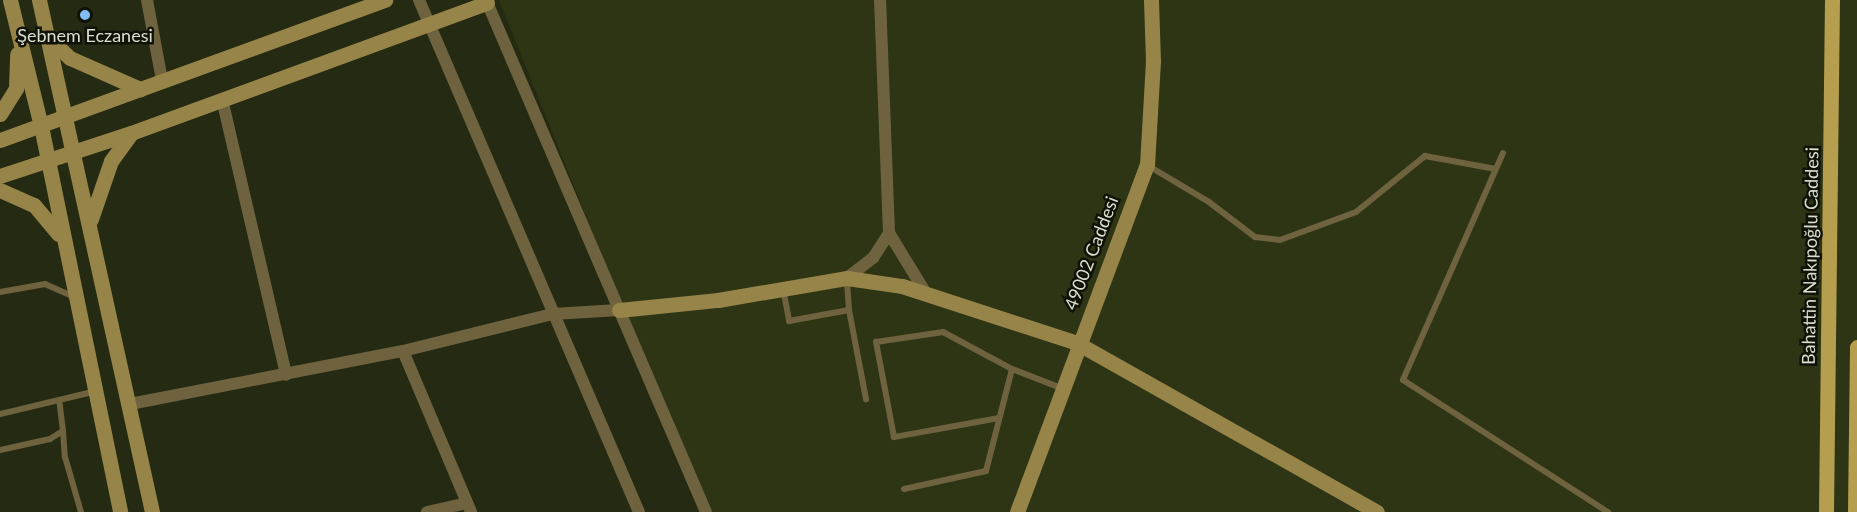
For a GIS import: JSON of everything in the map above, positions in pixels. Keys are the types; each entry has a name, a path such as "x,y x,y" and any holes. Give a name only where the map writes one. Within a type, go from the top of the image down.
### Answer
{"main road":[{"name":"Bahattin Nakıpoğlu Caddesi","path":"1826,512 1832,0"},
{"path":"1855,512 1857,347"}],"street":[{"path":"10,0 41,126 46,162 78,299 92,392 120,512"},
{"path":"39,0 64,119 74,150 90,221 152,512"},
{"path":"147,0 162,80"},
{"path":"0,140 64,119 162,80 385,0"},
{"path":"419,0 639,512"},
{"path":"880,0 889,233 927,295"},
{"name":"49002 Caddesi","path":"1017,512 1077,343 1147,165 1153,61 1151,0"},
{"path":"0,176 131,133 488,1 706,512"},
{"path":"48,37 87,68 140,89"},
{"path":"0,114 16,88 18,39"},
{"path":"222,99 286,375"},
{"path":"90,221 111,161 131,133"},
{"path":"0,190 34,205 63,241"},
{"path":"847,278 873,258 889,233"},
{"path":"130,404 403,351 553,314 619,309 847,278 902,286 1077,343 1377,512"},
{"path":"403,351 469,508 427,512"}],"lane":[{"path":"1503,153 1403,380 1608,512"},
{"path":"1147,165 1209,202 1255,237 1280,240 1356,212 1425,156 1496,169"},
{"path":"847,278 849,310 866,399"},
{"path":"0,292 45,284 78,299"},
{"path":"783,288 789,321 849,310"},
{"path":"999,418 894,437 876,342 943,332 1012,369 1061,388"},
{"path":"904,489 986,471 1012,369"},
{"path":"0,414 92,392"},
{"path":"59,400 65,457 81,512"},
{"path":"0,450 50,439 63,431"}],"shaded area":[{"path":"499,0 1857,0 1857,512 705,512"}],"place":[{"name":"Şebnem Eczanesi","path":"85,15"}]}
